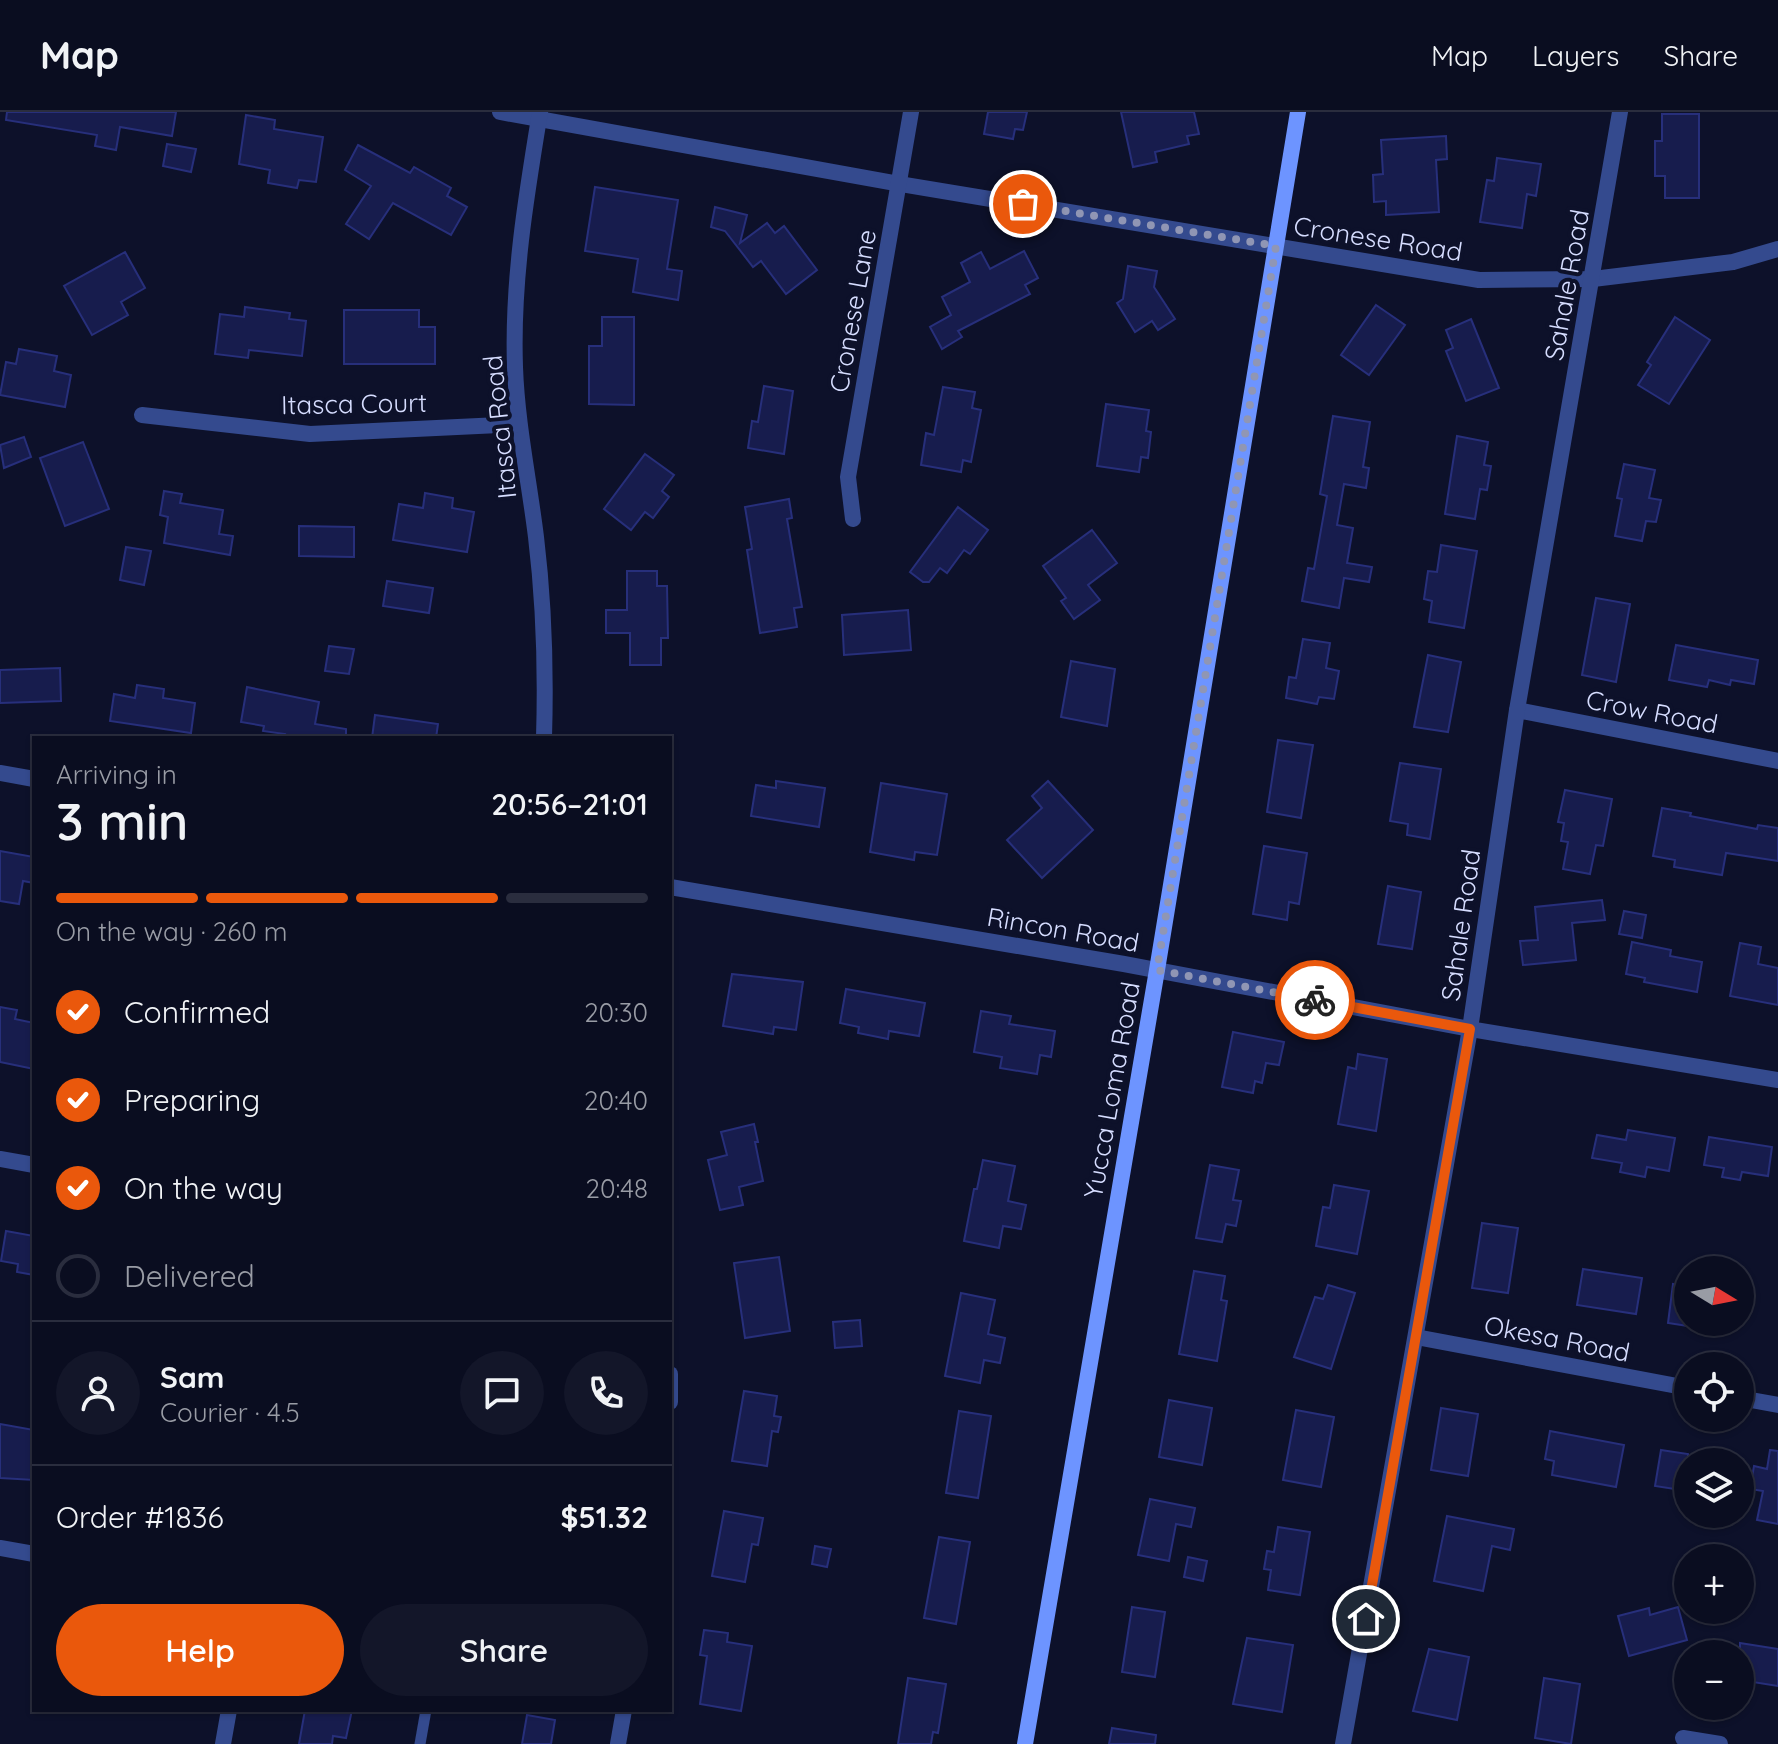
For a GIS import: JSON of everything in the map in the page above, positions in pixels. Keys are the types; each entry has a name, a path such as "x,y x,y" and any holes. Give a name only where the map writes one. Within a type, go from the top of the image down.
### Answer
{"main road":[{"name":"Yucca Loma Road","path":"1025,1744 1157,970 1298,112"}],"street":[{"name":"Cronese Road","path":"500,112 540,116 900,184 1479,280 1593,279 1733,262 1778,249"},
{"name":"Cronese Lane","path":"853,519 848,477 911,112"},
{"name":"Sahale Road","path":"1343,1744 1470,1029 1517,710 1620,112"},
{"name":"Itasca Road","path":"540,116 517,272 515,366 519,424 536,538 546,673 544,736"},
{"name":"Itasca Court","path":"142,415 310,434 519,424"},
{"name":"Crow Road","path":"1517,710 1778,761"},
{"path":"0,773 32,779"},
{"name":"Rincon Road","path":"672,887 1157,970 1470,1029 1778,1080"},
{"path":"0,1159 32,1165"},
{"name":"Okesa Road","path":"1416,1337 1674,1385"},
{"path":"1754,1401 1778,1405"},
{"path":"0,1548 32,1554"},
{"path":"223,1744 229,1712"},
{"path":"618,1744 624,1712"},
{"path":"1683,1738 1720,1744"}],"lane":[{"path":"420,1744 426,1712"}],"building":[{"path":"7,112 176,112 172,136 120,127 116,150 95,146 97,135 6,120"},
{"path":"988,112 1027,112 1023,130 1015,129 1013,139 984,134"},
{"path":"1121,112 1194,112 1199,134 1187,136 1189,144 1155,152 1157,162 1133,167"},
{"path":"1662,114 1699,114 1699,198 1665,198 1665,176 1655,176 1655,141 1662,141"},
{"path":"246,115 275,120 274,129 323,137 316,182 299,180 297,188 268,183 270,170 239,164"},
{"path":"1446,136 1447,159 1436,160 1439,212 1386,215 1386,201 1374,202 1373,175 1383,174 1381,140"},
{"path":"167,144 196,149 191,172 163,166"},
{"path":"358,145 410,173 414,167 451,188 447,196 467,207 451,235 393,203 369,239 346,224 371,186 345,170"},
{"path":"1497,158 1541,164 1536,196 1527,194 1522,228 1480,222 1487,180 1494,181"},
{"path":"595,187 678,200 667,269 682,271 678,300 633,292 638,259 585,251"},
{"path":"715,207 747,215 740,243 767,223 775,233 784,226 817,270 786,294 761,261 753,267 725,231 711,227"},
{"path":"1024,251 1038,278 1025,285 1030,294 958,331 962,337 942,349 930,327 951,315 942,297 970,282 961,263 981,252 990,269"},
{"path":"125,252 145,288 121,302 128,315 92,335 64,286"},
{"path":"1128,266 1157,271 1154,287 1175,319 1158,330 1152,321 1135,332 1117,303 1123,299"},
{"path":"1376,305 1405,325 1369,375 1341,355"},
{"path":"245,307 290,313 289,319 306,321 302,356 249,350 248,358 215,354 220,314 244,317"},
{"path":"344,310 419,310 419,327 435,327 435,364 344,364"},
{"path":"602,317 634,317 634,405 589,404 589,346 602,346"},
{"path":"1675,317 1710,340 1669,404 1638,385 1651,365 1647,362"},
{"path":"1471,319 1499,388 1466,401 1446,351 1453,348 1446,330"},
{"path":"19,349 57,356 54,371 71,375 65,407 0,395 6,362 16,364"},
{"path":"764,386 793,391 784,454 748,448 752,421 758,422"},
{"path":"943,387 975,392 972,408 981,410 971,462 963,460 961,472 921,465 926,433 934,435"},
{"path":"1106,404 1149,410 1146,431 1151,432 1148,458 1141,457 1139,472 1097,466"},
{"path":"1333,416 1370,422 1363,467 1369,468 1366,488 1344,484 1337,525 1353,528 1347,563 1372,567 1369,582 1344,578 1339,608 1302,601 1308,568 1314,569 1327,496 1320,494"},
{"path":"1457,436 1488,442 1484,465 1491,466 1487,490 1480,489 1475,519 1445,514"},
{"path":"24,437 31,457 4,468 0,445"},
{"path":"83,442 109,509 65,526 40,458"},
{"path":"645,454 674,475 662,491 669,497 653,518 645,512 631,530 604,509"},
{"path":"1624,464 1655,470 1649,498 1661,500 1656,522 1646,521 1642,541 1615,536 1622,499 1617,498"},
{"path":"164,491 182,494 180,503 223,510 219,534 233,536 230,555 164,543 168,517 160,515"},
{"path":"425,493 453,498 452,508 474,512 467,552 393,540 399,504 423,508"},
{"path":"789,499 792,518 787,519 802,607 794,608 797,627 760,633 747,550 752,549 745,507"},
{"path":"958,507 988,530 970,554 964,550 947,573 940,568 929,582 923,582 910,572"},
{"path":"299,526 354,527 354,557 299,556"},
{"path":"1092,530 1117,563 1088,585 1100,600 1074,619 1061,601 1066,598 1043,566"},
{"path":"1441,545 1477,551 1464,628 1429,622 1432,601 1424,599 1428,571 1437,572"},
{"path":"126,547 151,551 144,585 120,580"},
{"path":"627,571 657,571 657,586 667,586 668,638 661,638 661,665 630,665 630,633 606,633 606,610 627,610"},
{"path":"387,581 433,588 429,613 383,606"},
{"path":"1596,598 1630,604 1616,682 1582,675"},
{"path":"908,610 911,650 844,655 842,615"},
{"path":"1303,639 1330,643 1326,668 1339,671 1334,699 1319,697 1317,704 1286,698 1289,677 1296,678"},
{"path":"1676,645 1758,660 1754,684 1731,680 1730,685 1709,680 1707,687 1669,680"},
{"path":"329,646 354,649 349,674 325,671"},
{"path":"1428,655 1461,662 1448,732 1414,727"},
{"path":"1071,661 1115,669 1107,726 1061,717"},
{"path":"60,668 61,701 0,703 0,670"},
{"path":"137,685 164,689 163,698 195,703 191,733 110,721 114,694 135,698"},
{"path":"247,687 319,702 315,724 346,729 346,736 284,736 263,731 264,726 241,722"},
{"path":"375,715 438,724 436,736 372,736"},
{"path":"1278,740 1313,745 1301,818 1267,812"},
{"path":"1400,763 1441,769 1430,839 1407,835 1408,824 1390,821"},
{"path":"776,781 825,788 819,827 751,816 756,785 776,788"},
{"path":"1048,781 1093,830 1042,878 1007,840 1042,808 1032,796"},
{"path":"881,783 947,794 937,855 915,852 914,860 870,852"},
{"path":"1565,790 1612,799 1603,846 1596,845 1590,874 1563,869 1568,842 1561,841 1564,823 1558,822"},
{"path":"1662,808 1757,829 1758,825 1778,828 1778,861 1726,853 1722,875 1674,867 1675,860 1653,856"},
{"path":"1264,846 1307,853 1299,904 1289,902 1287,920 1253,914"},
{"path":"0,851 32,857 32,883 23,881 19,904 0,901"},
{"path":"1388,886 1421,892 1412,949 1378,944"},
{"path":"1602,900 1605,920 1572,923 1576,960 1523,965 1520,941 1538,940 1535,907"},
{"path":"1624,911 1646,915 1642,938 1619,934"},
{"path":"1632,942 1671,950 1670,956 1702,962 1697,992 1644,982 1645,978 1626,974"},
{"path":"1740,943 1761,947 1758,964 1778,968 1778,1005 1730,996"},
{"path":"732,974 803,982 796,1030 774,1027 773,1034 723,1026"},
{"path":"846,989 925,1003 919,1036 889,1031 888,1039 858,1033 859,1027 840,1023"},
{"path":"0,1007 17,1010 15,1019 32,1023 32,1069 0,1062"},
{"path":"981,1011 1011,1016 1009,1024 1055,1031 1051,1057 1040,1055 1037,1074 1000,1068 1002,1057 974,1052"},
{"path":"1233,1032 1284,1042 1279,1065 1266,1063 1262,1083 1255,1081 1253,1093 1222,1087"},
{"path":"1358,1054 1387,1059 1376,1131 1338,1124 1348,1067 1356,1069"},
{"path":"754,1124 763,1181 739,1187 743,1205 720,1210 708,1160 727,1155 721,1132"},
{"path":"1628,1130 1675,1138 1669,1171 1647,1167 1645,1177 1620,1172 1622,1163 1592,1158 1597,1135 1626,1140"},
{"path":"1709,1137 1772,1147 1768,1176 1742,1172 1740,1180 1722,1177 1724,1168 1704,1165"},
{"path":"983,1160 1015,1166 1008,1201 1026,1205 1021,1229 1003,1226 999,1248 964,1241"},
{"path":"1210,1165 1239,1170 1233,1200 1241,1201 1236,1226 1226,1224 1222,1242 1196,1238"},
{"path":"1334,1185 1369,1191 1357,1254 1316,1246 1323,1207 1330,1208"},
{"path":"1482,1223 1518,1228 1508,1293 1472,1288"},
{"path":"6,1231 32,1236 32,1275 17,1272 18,1264 1,1261"},
{"path":"779,1257 790,1331 745,1338 734,1263"},
{"path":"1583,1269 1642,1278 1636,1314 1577,1305"},
{"path":"1194,1271 1225,1276 1221,1300 1227,1301 1217,1361 1179,1354"},
{"path":"1673,1284 1674,1324 1668,1323"},
{"path":"1328,1285 1355,1293 1331,1369 1294,1357 1315,1297 1323,1299"},
{"path":"961,1293 995,1300 988,1334 1005,1338 1000,1363 984,1360 980,1383 945,1376"},
{"path":"860,1320 862,1346 835,1348 833,1322"},
{"path":"744,1391 777,1396 774,1416 781,1417 778,1432 772,1431 767,1466 732,1461"},
{"path":"1169,1400 1212,1408 1202,1465 1159,1457"},
{"path":"1441,1408 1478,1414 1468,1476 1431,1470"},
{"path":"1296,1410 1334,1417 1321,1487 1283,1480"},
{"path":"959,1411 991,1416 978,1498 946,1493"},
{"path":"0,1424 32,1430 32,1480 0,1478"},
{"path":"1550,1431 1624,1445 1616,1487 1552,1475 1554,1461 1545,1459"},
{"path":"1661,1450 1674,1452 1674,1489 1655,1486"},
{"path":"1770,1450 1778,1451 1778,1524 1757,1520 1763,1491 1754,1490 1754,1466 1767,1469"},
{"path":"1150,1499 1195,1508 1191,1527 1176,1524 1169,1561 1138,1555"},
{"path":"724,1511 763,1518 758,1545 752,1544 745,1582 712,1576"},
{"path":"1447,1516 1514,1529 1510,1550 1492,1546 1483,1591 1434,1581"},
{"path":"1278,1527 1310,1532 1300,1595 1268,1590 1271,1570 1264,1569 1267,1551 1274,1552"},
{"path":"939,1537 970,1542 956,1624 924,1618"},
{"path":"815,1546 831,1549 827,1567 812,1564"},
{"path":"1188,1557 1207,1561 1203,1581 1184,1577"},
{"path":"1132,1607 1165,1612 1155,1677 1122,1672"},
{"path":"1649,1608 1650,1615 1674,1608 1674,1624 1683,1624 1687,1640 1674,1640 1674,1644 1629,1656 1618,1616"},
{"path":"704,1630 728,1633 727,1642 752,1646 741,1711 700,1704 707,1656 700,1655"},
{"path":"1247,1638 1293,1645 1282,1712 1233,1704"},
{"path":"1754,1645 1778,1649 1778,1686 1754,1682"},
{"path":"1429,1649 1469,1657 1457,1720 1413,1711"},
{"path":"908,1678 946,1684 938,1733 933,1732 931,1744 898,1744"},
{"path":"1544,1678 1580,1684 1571,1744 1535,1738"},
{"path":"305,1712 352,1712 346,1738 333,1736 332,1744 299,1744"},
{"path":"527,1715 555,1720 551,1744 522,1744"},
{"path":"1112,1728 1156,1735 1155,1744 1109,1744"}],"way so far":[{"path":"1023,204 1276,246 1157,970 1315,1000"}],"route":[{"path":"1315,1000 1470,1029 1366,1619"}]}
